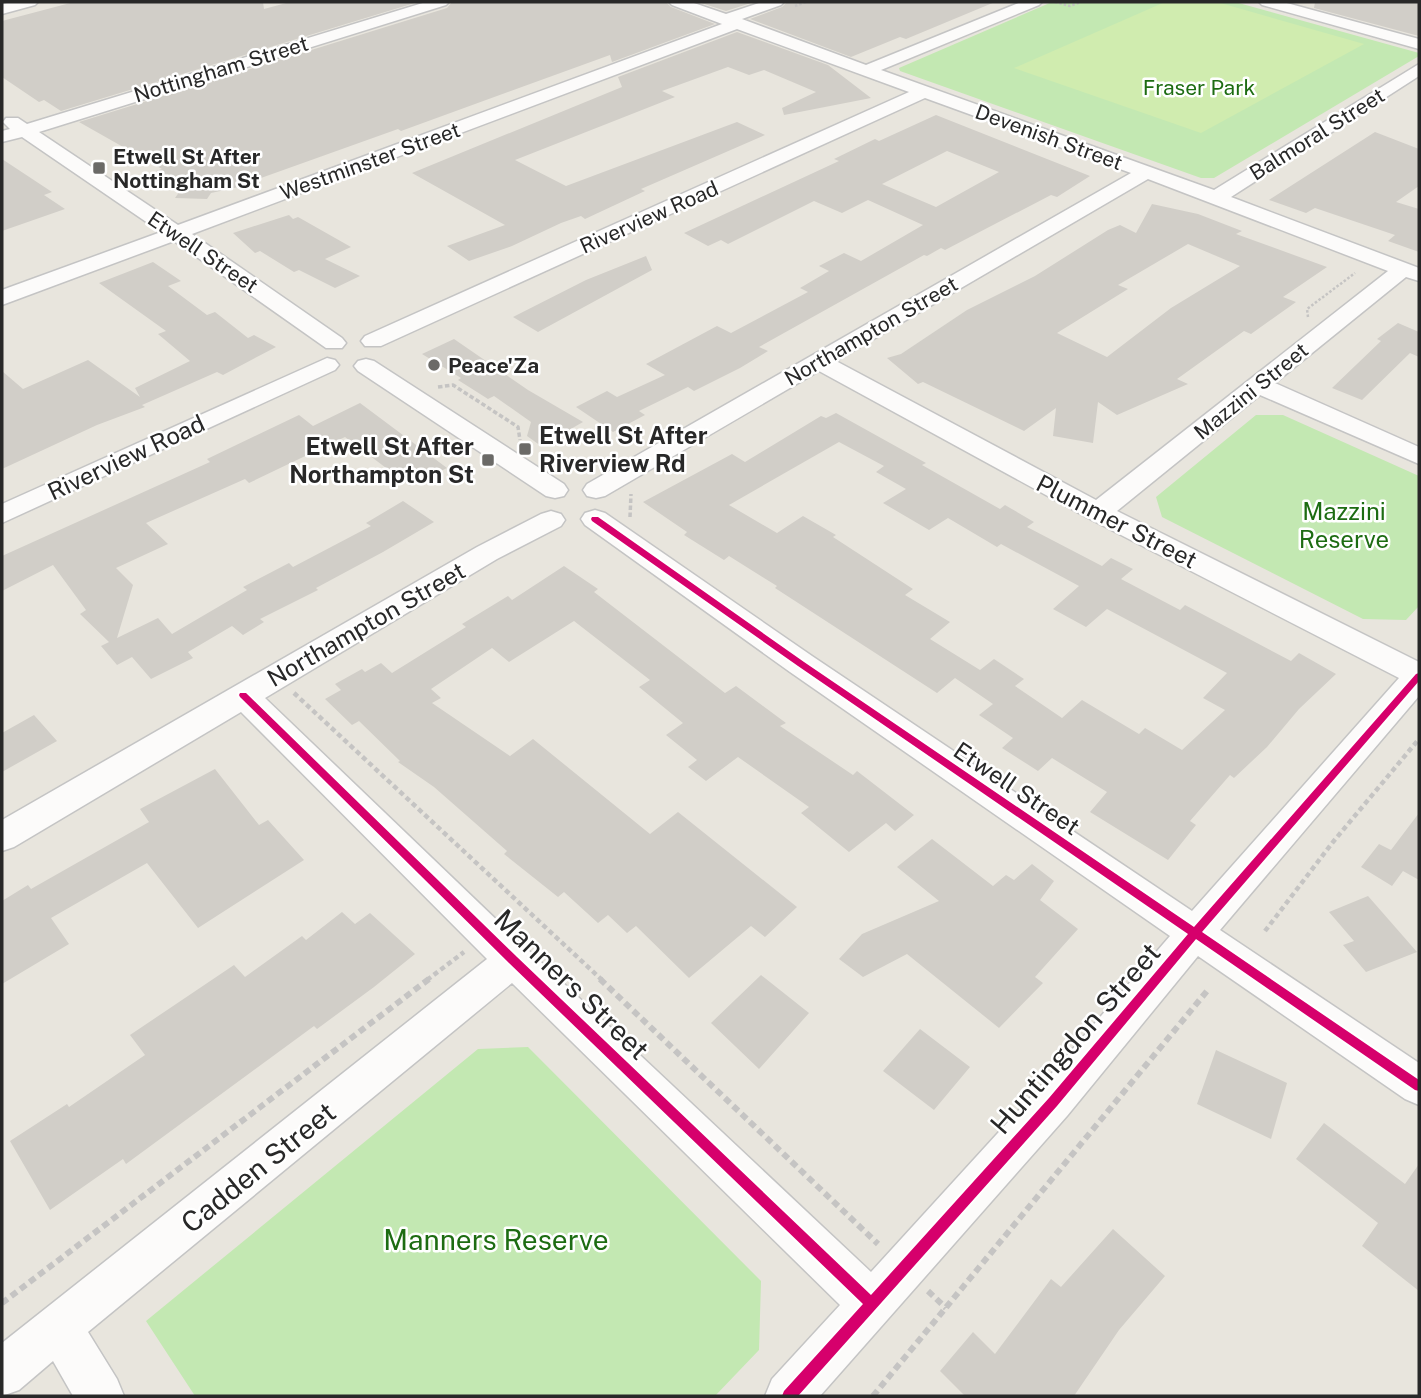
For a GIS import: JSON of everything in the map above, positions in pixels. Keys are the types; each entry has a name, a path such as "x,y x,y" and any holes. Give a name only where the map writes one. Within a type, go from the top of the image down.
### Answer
{"street":[{"path":"2,9 30,2"},
{"name":"Nottingham Street","path":"2,137 441,2"},
{"name":"Devenish Street","path":"677,2 1146,172 1411,272"},
{"name":"Westminster Street","path":"2,298 776,2"},
{"path":"1272,2 1419,44"},
{"path":"867,70 1042,3"},
{"name":"Balmoral Street","path":"1215,198 1419,69"},
{"name":"Riverview Road","path":"373,341 924,92"},
{"name":"Etwell Street","path":"2,115 233,271 330,354"},
{"name":"Northampton Street","path":"596,505 818,361 1146,172"},
{"name":"Mazzini Street","path":"1098,512 1258,385 1411,272"},
{"path":"350,338 373,341 378,345 380,353 366,366 341,369 330,354 350,338"},
{"name":"Riverview Road","path":"2,514 330,354"},
{"name":"Plummer Street","path":"818,361 1098,512 1419,675"},
{"path":"366,366 577,525 596,505 581,486 553,505"},
{"path":"1258,385 1419,456"},
{"name":"Northampton Street","path":"2,837 487,553 553,505"},
{"name":"Etwell Street","path":"596,505 812,672 1419,1086"},
{"name":"Huntingdon Street","path":"789,1396 1053,1102 1195,933 1419,675"},
{"name":"Manners Street","path":"259,686 500,947 872,1304"},
{"name":"Cadden Street","path":"2,1373 59,1328 500,947"},
{"path":"59,1328 100,1396"}],"path":[{"path":"1042,3 1056,2 1070,6 1081,2"},
{"path":"1068,2 1073,4"},
{"path":"433,388 453,385 518,427 522,445"},
{"path":"630,517 631,494"},
{"path":"259,686 524,906 946,1308"},
{"path":"1265,931 1333,842 1419,739"},
{"path":"2,1303 500,947"},
{"path":"873,1396 1207,991"}],"green space":[{"name":"Fraser Park","path":"1052,2 1235,2 1419,53 1419,56 1214,178 1201,178 900,71 899,68"},
{"path":"1165,2 1217,2 1364,44 1201,133 1014,68"},
{"name":"Mazzini Reserve","path":"1256,415 1283,415 1419,476 1419,606 1406,620 1363,619 1162,517 1156,497"},
{"name":"Manners Reserve","path":"528,1047 761,1281 759,1350 715,1396 195,1396 146,1321 478,1049"}],"building":[{"path":"74,2 263,2 264,9 290,2 418,2 61,111 44,100 39,102 2,77 2,21"},
{"path":"452,2 666,2 671,7 715,24 612,62 610,55 401,131 398,129 247,183 248,185 211,193 207,199 175,198 182,188 156,171 162,169 79,122 447,8"},
{"path":"698,2 754,2 726,11"},
{"path":"787,2 995,2 906,39 900,37 851,57 750,19 782,7"},
{"path":"1315,2 1419,2 1419,36 1314,8"},
{"path":"737,32 828,65 871,98 784,115 782,108 816,92 764,70 749,75 728,67 662,91 675,97 515,160 566,186 737,122 765,135 641,189 645,191 585,219 581,216 561,223 512,246 469,261 447,246 505,225 412,173 622,87 618,77"},
{"path":"936,115 1090,176 1057,197 1051,195 945,250 941,248 924,255 759,347 768,351 740,368 694,391 688,387 639,411 645,415 613,432 576,407 607,391 617,397 665,375 646,364 717,326 731,333 808,292 800,288 829,271 819,266 844,253 861,261 923,225 868,200 842,213 814,201 728,244 721,240 708,246 684,233 839,161 834,159 875,139 879,141","holes":["947,151 999,172 936,207 882,184"]},
{"path":"1375,132 1419,149 1419,186 1396,202 1419,209 1419,252 1388,241 1395,235 1315,208 1306,213 1269,200"},
{"path":"2,159 52,192 44,195 65,209 2,231"},
{"path":"1152,204 1198,214 1242,231 1236,234 1327,267 1283,297 1296,302 1251,334 1244,331 1177,379 1188,384 1117,415 1098,402 1093,443 1053,436 1056,408 1024,431 923,382 918,384 887,358 901,354 967,310 1035,276 1108,230 1120,225 1136,233","holes":["1188,244 1240,266 1171,308 1107,357 1057,333 1128,289 1118,285"]},
{"path":"289,215 293,219 298,217 351,247 325,259 360,276 335,288 299,270 294,272 260,251 255,253 233,233"},
{"path":"646,256 652,270 538,332 513,317 586,280"},
{"path":"153,262 181,281 168,286 207,315 215,312 248,338 254,335 276,347 223,375 217,372 142,405 145,407 97,425 2,469 2,371 23,389 88,360 140,397 135,388 190,361 158,334 166,331 99,283"},
{"path":"1398,323 1419,332 1419,357 1410,353 1362,400 1332,388 1381,341 1377,339"},
{"path":"454,339 528,390 583,422 541,446 527,436 531,422 494,396 488,399 458,380 461,378 422,354"},
{"path":"360,403 447,468 410,486 345,437 249,483 245,479 146,523 168,544 116,568 133,585 117,638 158,618 172,634 247,590 243,587 289,563 293,567 371,526 366,523 403,501 434,522 316,588 318,590 260,619 264,622 243,635 232,626 188,652 193,658 151,679 132,657 117,665 101,646 109,642 80,614 86,610 53,565 2,591 2,556 210,462 207,459 299,415 313,426"},
{"path":"836,413 926,463 922,465 1000,509 1005,505 1034,522 1027,527 1102,566 1111,558 1133,569 1121,579 1180,610 1185,605 1291,661 1299,653 1336,674 1299,709 1267,747 1234,778 1230,775 1190,821 1196,825 1168,860 1090,812 1107,792 1052,758 1038,771 1002,748 1013,738 979,715 993,704 955,678 937,693 729,556 724,560 684,535 687,532 643,502 732,454 745,462 821,416 826,418","holes":["839,442 884,466 876,472 906,489 883,503 929,530 948,518 997,547 1001,544 1079,586 1053,609 1086,627 1107,609 1227,673 1203,698 1225,710 1182,750 1145,728 1139,734 1082,700 1062,718 1015,686 1024,679 994,659 980,670 930,639 950,622 905,595 913,589 833,537 836,535 803,516 777,533 729,505"]},
{"path":"564,566 598,589 594,592 725,693 736,686 786,723 780,726 853,775 857,771 914,815 895,831 886,823 849,852 801,813 809,807 738,757 706,781 688,767 697,760 666,735 683,723 639,687 650,680 574,621 509,662 492,648 431,689 441,698 432,703 510,756 533,739 650,834 678,812 797,907 765,937 751,926 689,978 636,926 627,933 608,915 598,923 564,892 558,897 504,854 507,851 434,787 398,762 400,761 359,721 352,725 325,699 341,690 335,684 362,669 365,672 381,663 392,673 466,627 462,624 508,596 512,600"},
{"path":"34,715 57,741 2,772 2,733"},
{"path":"215,769 259,825 268,820 304,860 198,928 147,863 51,918 69,944 2,984 2,901 28,885 31,889 149,822 140,809"},
{"path":"1419,813 1419,880 1403,871 1392,886 1361,867 1379,844 1391,850"},
{"path":"932,839 993,886 1006,875 1014,880 1032,864 1054,881 1040,900 1078,929 1035,977 1043,983 999,1028 907,954 863,977 839,959 862,934 939,901 897,867"},
{"path":"1368,896 1417,952 1366,972 1343,945 1354,941 1329,912"},
{"path":"342,912 355,924 370,913 415,954 317,1029 314,1026 126,1164 123,1159 50,1210 10,1141 67,1104 69,1107 145,1055 130,1035 234,965 245,977 302,936 306,940"},
{"path":"761,975 809,1013 759,1069 711,1023"},
{"path":"920,1029 970,1067 934,1110 883,1071"},
{"path":"1216,1050 1287,1083 1271,1139 1197,1104"},
{"path":"1324,1123 1405,1184 1419,1164 1419,1291 1362,1246 1378,1223 1296,1159"},
{"path":"1113,1229 1165,1276 1119,1330 1074,1396 965,1396 940,1371 973,1332 995,1354 1051,1279 1061,1287"}],"cycle path":[{"path":"595,519 801,664 1419,1086"},
{"path":"789,1396 1053,1102 1221,902 1419,676"},
{"path":"243,695 513,960 872,1304"}],"place":[{"name":"Etwell St After Nottingham St","path":"99,168"},
{"name":"Peace'Za","path":"434,365"},
{"name":"Etwell St After Riverview Rd","path":"525,449"},
{"name":"Etwell St After Northampton St","path":"488,460"}]}
